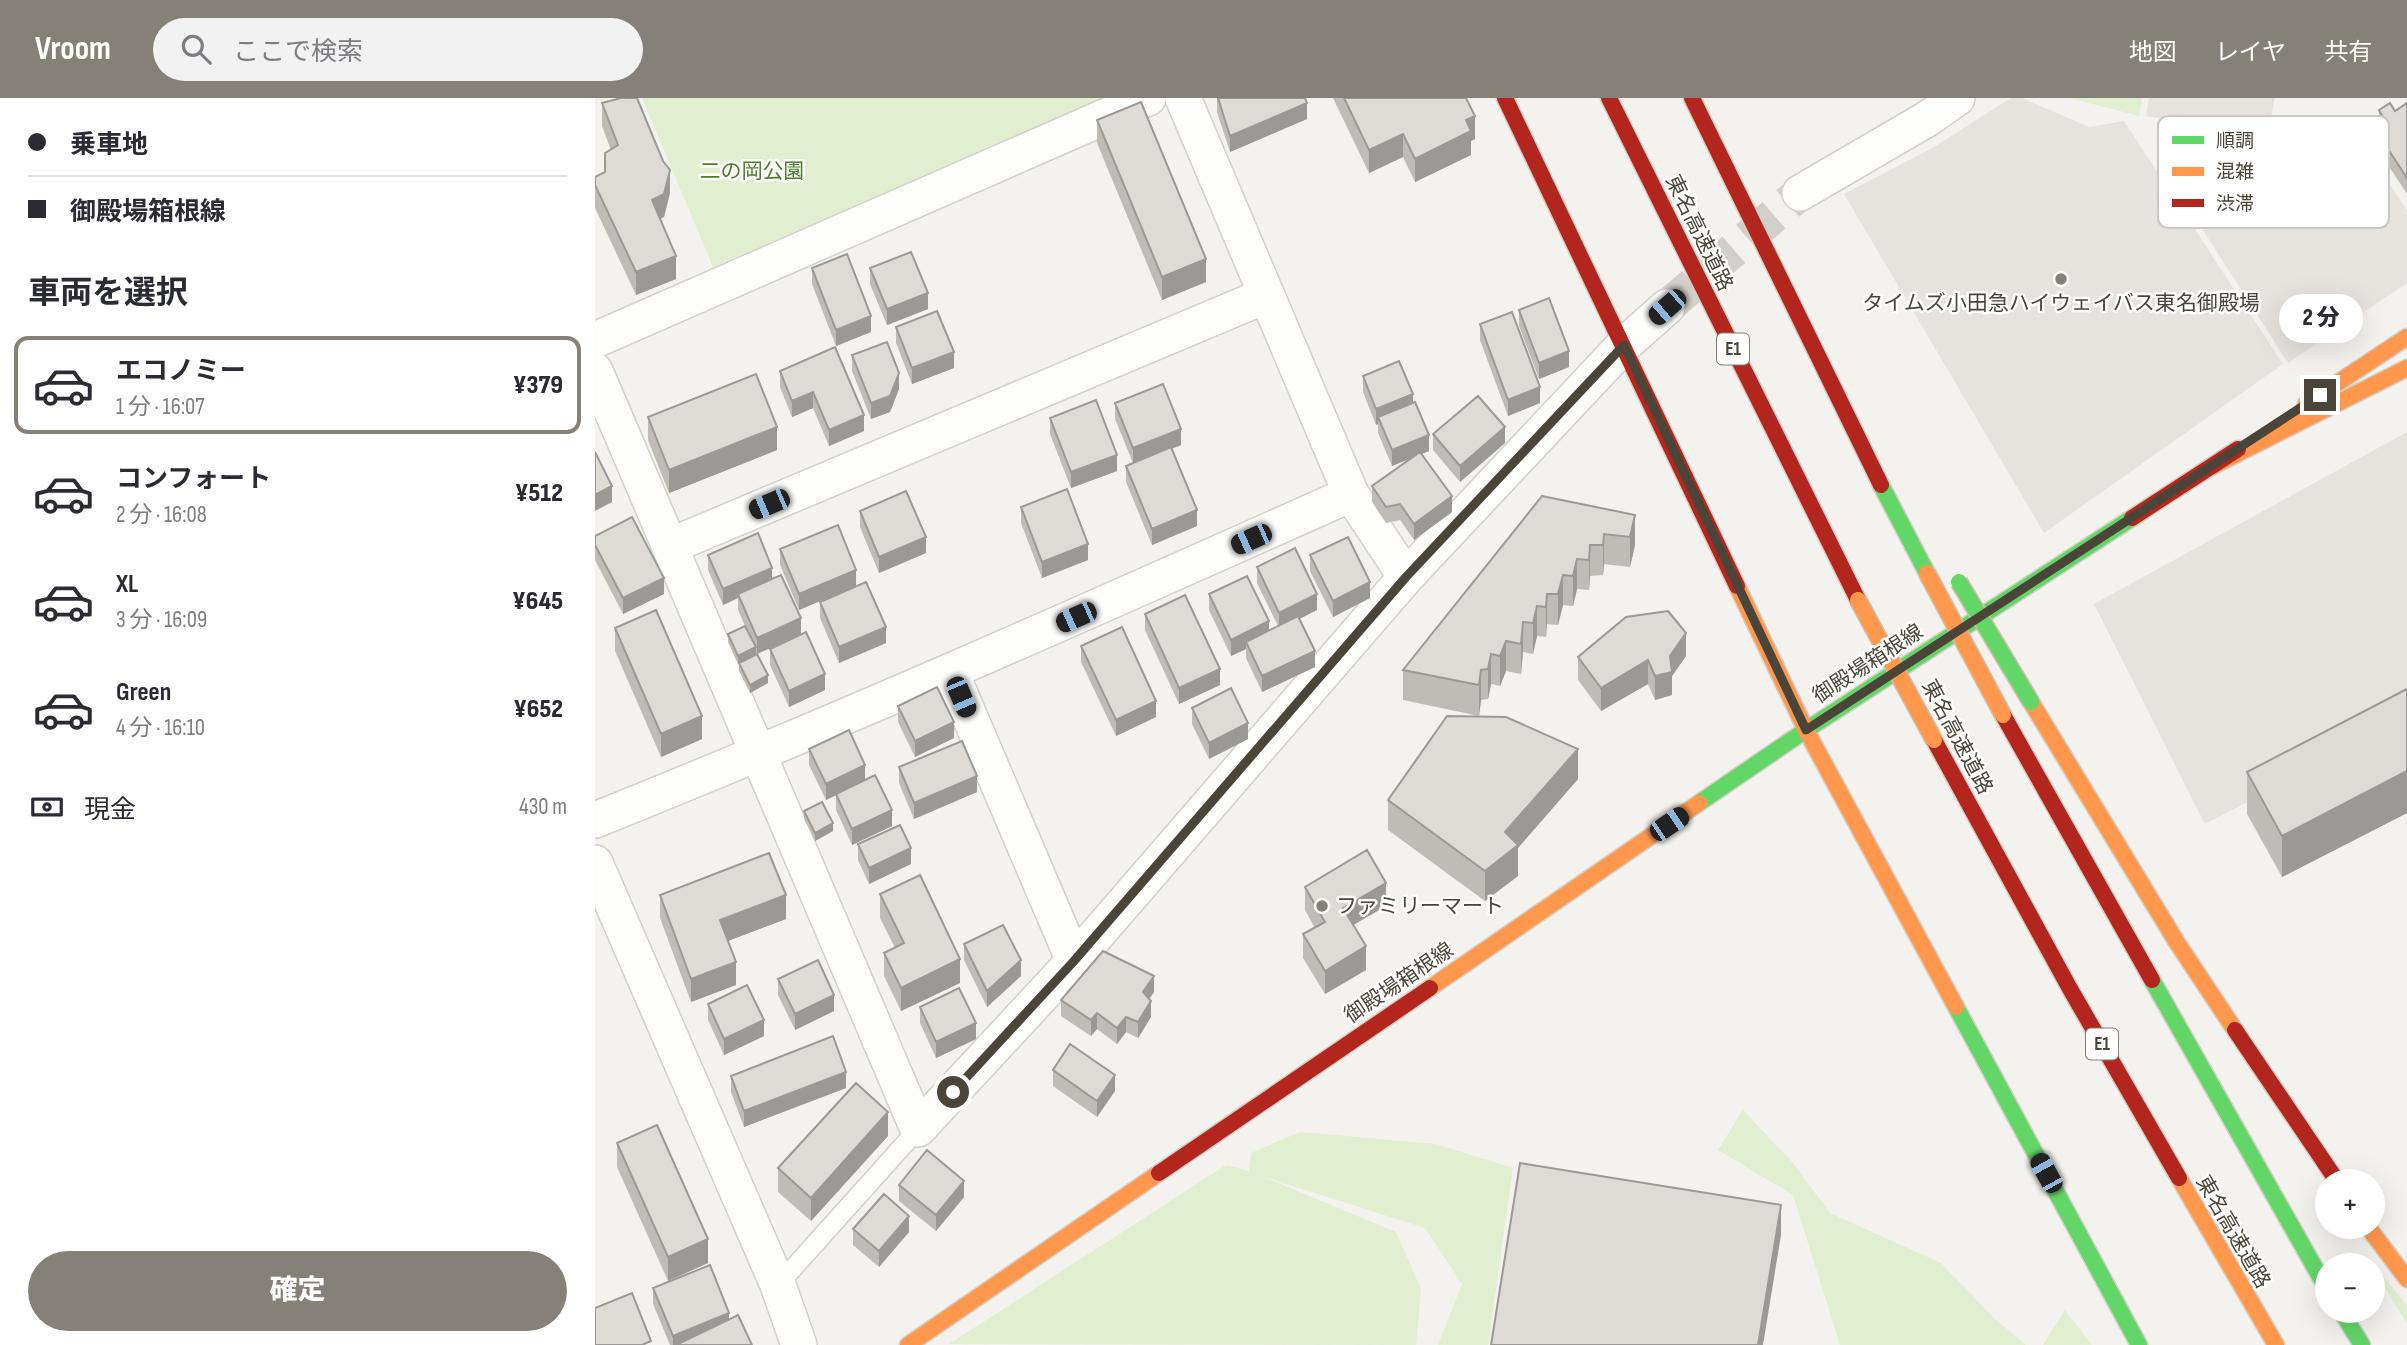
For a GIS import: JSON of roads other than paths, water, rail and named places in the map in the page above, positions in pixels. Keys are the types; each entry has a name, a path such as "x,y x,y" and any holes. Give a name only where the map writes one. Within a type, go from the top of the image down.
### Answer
{"main road":[{"path":"1505,98 1806,730 2139,1345"},
{"name":"東名高速道路","path":"1609,98 1858,600 2069,987 2276,1345"},
{"path":"1692,98 1866,456 1927,573 2003,715 2315,1268"},
{"name":"御殿場箱根線","path":"908,1345 1806,730 2407,337"},
{"path":"2211,467 2407,368"},
{"path":"1866,456 1924,533"},
{"path":"1949,566 2176,941 2329,1169"},
{"path":"2377,1239 2407,1279"},
{"path":"2348,1323 2362,1345"}],"street":[{"path":"595,340 1148,98"},
{"path":"1183,98 1351,494 1406,577"},
{"path":"1800,193 1927,119 1957,98"},
{"path":"670,546 1267,295"},
{"path":"595,371 918,1129 1074,961 1406,577 1624,345 1667,307"},
{"path":"595,820 758,755 950,673 1351,494"},
{"path":"950,673 1074,961"},
{"path":"595,863 778,1285 799,1345"}],"lane":[{"path":"778,1285 918,1129"}],"tunnel":[{"path":"1667,307 1800,193"}],"place":[{"name":"タイムズ小田急ハイウェイバス東名御殿場","path":"2061,279"},
{"name":"ファミリーマート","path":"1322,906"}],"park label":[{"name":"二の岡公園","path":"752,171"}]}
